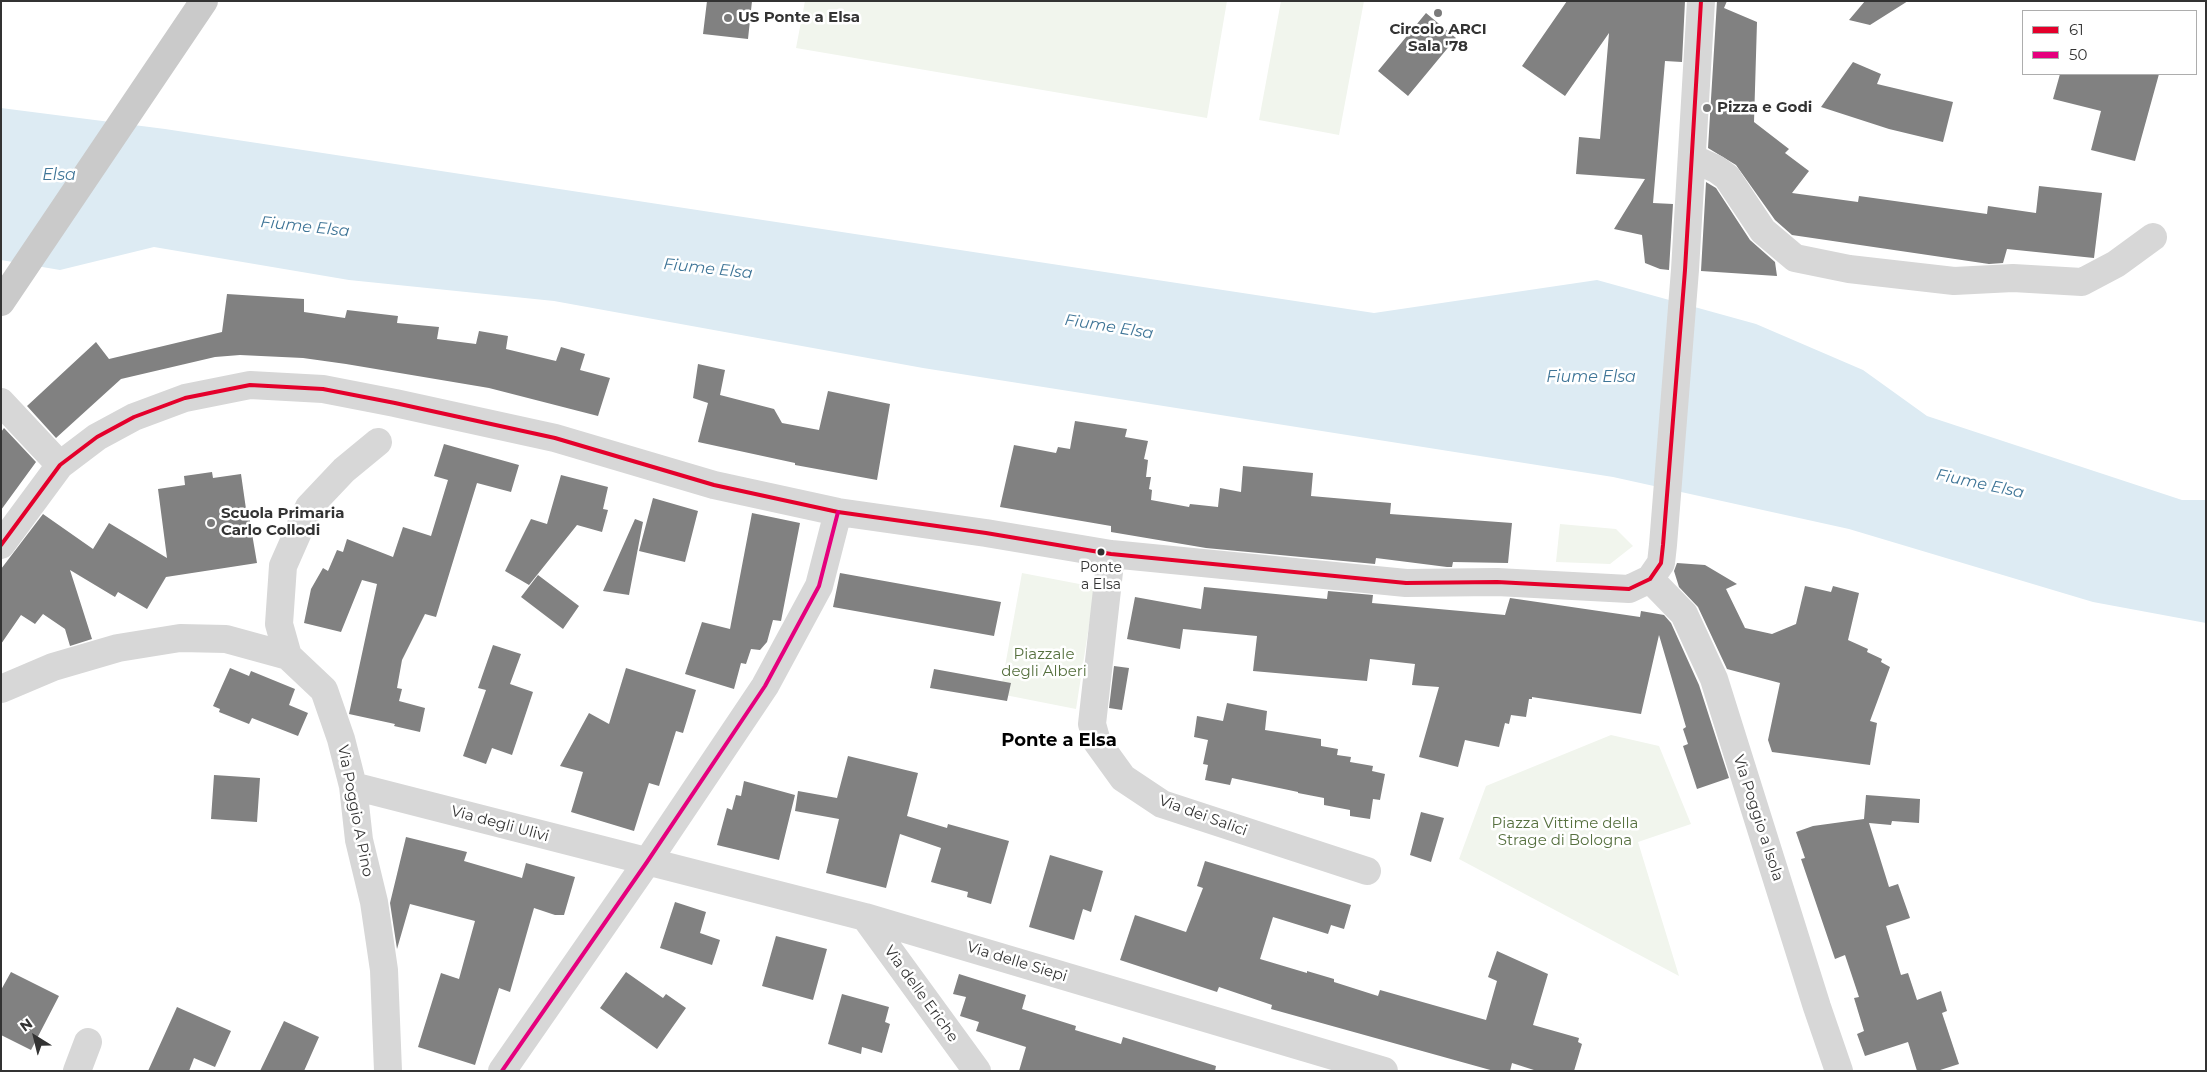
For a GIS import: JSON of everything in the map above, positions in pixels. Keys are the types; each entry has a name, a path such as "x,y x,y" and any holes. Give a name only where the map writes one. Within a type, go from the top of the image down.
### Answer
{"main road":[{"path":"1,302 204,1"}],"street":[{"path":"1,545 60,465 97,437 134,417 185,398 250,385 323,389 555,438 714,485 838,512 993,534 1111,554 1406,582 1497,582 1629,589 1650,579 1660,563 1663,545 1685,270 1701,1"},
{"path":"1692,158 1716,168 1727,178 1763,231 1796,258 1849,269 1954,281 2013,278 2082,282 2116,264 2153,237"},
{"path":"1,402 60,465"},
{"path":"288,656 279,624 282,566 309,507 344,470 378,442"},
{"path":"502,1071 647,862 765,686 819,586 838,512"},
{"name":"Via dei Salici","path":"1111,554 1092,724 1097,742 1123,778 1162,804 1367,870"},
{"name":"Via Poggio a Isola","path":"1650,579 1684,614 1714,679 1817,1007 1839,1071"},
{"name":"Via Poggio A Pino","path":"1,689 53,667 118,648 180,638 226,639 288,656 324,690 341,739 353,786 359,840 374,902 384,970 388,1071"},
{"name":"Via degli Ulivi","path":"353,786 647,862"},
{"name":"Via delle Siepi","path":"647,862 866,917 1384,1071"},
{"name":"Via delle Eriche","path":"866,917 977,1071"},
{"path":"77,1071 88,1042"}],"green space":[{"path":"805,1 1227,1 1207,118 796,48"},
{"path":"1281,1 1364,1 1339,135 1259,120"},
{"path":"1560,524 1616,529 1633,546 1610,564 1556,562"},
{"name":"Piazzale degli Alberi","path":"1022,573 1095,587 1076,709 1000,694"},
{"name":"Piazza Vittime della Strage di Bologna","path":"1611,735 1659,746 1691,824 1638,842 1679,976 1459,859 1486,786"}],"water":[{"name":"Fiume Elsa","path":"1,108 165,129 1374,313 1597,280 1756,324 1863,370 1927,416 2182,500 2206,500 2206,623 2093,602 1849,529 1613,477 923,368 554,301 349,280 154,247 60,270 1,260"}],"building":[{"name":"US Ponte a Elsa","path":"707,1 752,1 748,39 703,34"},
{"path":"1567,1 1685,1 1682,62 1665,61 1653,203 1673,204 1669,270 1660,269 1645,263 1642,235 1614,229 1645,179 1576,174 1579,137 1600,139 1609,33 1565,96 1522,66"},
{"path":"1717,1 1727,1 1724,8 1757,22 1754,122 1789,149 1785,153 1809,171 1792,193 1858,202 1859,196 1987,214 1988,206 2036,213 2039,186 2102,193 2094,258 2007,249 2003,263 1989,264 1792,235 1775,220 1736,165 1708,148"},
{"path":"1865,1 1908,1 1870,25 1849,20"},
{"path":"1426,13 1456,38 1408,96 1378,71"},
{"path":"1853,62 1881,74 1877,84 1953,102 1943,142 1889,129 1821,107"},
{"path":"2060,75 2159,75 2135,161 2091,150 2101,111 2053,99"},
{"path":"1706,182 1716,188 1750,240 1775,262 1777,276 1701,271"},
{"path":"227,294 304,299 304,312 345,318 347,310 398,316 397,323 439,327 437,339 476,344 479,331 508,336 506,349 556,361 561,347 585,354 580,370 610,378 598,416 489,388 303,358 240,355 215,357 121,379 56,438 27,406 96,342 109,359 222,332"},
{"path":"698,364 725,370 720,395 774,409 782,423 819,430 828,391 890,404 877,480 795,465 795,463 698,442 708,403 693,398"},
{"path":"1075,421 1127,429 1125,437 1148,441 1144,459 1148,460 1146,477 1151,477 1149,489 1152,490 1151,500 1189,507 1190,504 1218,507 1220,488 1241,492 1243,466 1313,473 1311,496 1391,503 1390,514 1512,523 1508,563 1453,562 1452,567 1447,567 1376,558 1375,564 1206,548 1111,532 1111,526 1000,507 1014,445 1056,453 1058,447 1070,449"},
{"path":"4,428 36,462 1,510 1,432"},
{"path":"444,444 519,465 511,492 477,483 436,617 425,614 402,660 397,688 402,689 399,701 425,708 420,732 394,726 395,724 349,714 377,584 362,580 341,632 304,623 311,589 323,568 328,571 337,550 343,552 347,539 393,557 403,527 431,536 448,480 434,476"},
{"path":"212,472 213,478 241,474 247,516 249,516 257,563 166,577 147,609 118,592 115,597 70,570 92,639 70,646 65,629 43,614 35,624 21,615 1,644 1,569 43,514 93,549 109,523 167,558 158,489 185,485 184,476"},
{"path":"561,475 608,487 603,509 608,510 602,532 577,525 529,585 505,571 531,519 547,524"},
{"path":"653,498 698,511 685,562 639,551"},
{"path":"752,513 800,523 781,621 773,620 767,642 760,650 751,649 746,664 741,663 734,689 685,674 702,622 730,629"},
{"path":"635,519 643,522 629,595 603,591"},
{"path":"1677,563 1705,565 1737,584 1726,589 1745,628 1772,634 1796,624 1805,586 1831,592 1833,586 1859,593 1848,640 1868,649 1867,652 1882,659 1881,662 1890,667 1870,721 1877,723 1870,765 1772,752 1768,740 1780,683 1727,669 1698,607 1679,587 1674,571"},
{"path":"840,573 1001,602 994,636 833,607"},
{"path":"538,575 579,606 563,629 521,597"},
{"path":"1204,587 1327,599 1328,591 1373,595 1372,603 1505,615 1510,598 1640,617 1641,611 1664,615 1671,623 1699,685 1729,778 1697,789 1683,746 1688,744 1683,729 1686,727 1659,635 1641,714 1532,697 1532,699 1529,699 1526,717 1511,715 1509,724 1505,723 1499,747 1465,740 1458,767 1419,757 1439,687 1412,685 1415,664 1370,659 1367,681 1253,671 1257,636 1183,629 1180,649 1127,639 1135,597 1201,609"},
{"path":"493,645 521,654 510,684 533,692 512,755 492,748 486,764 463,756 486,690 478,688"},
{"path":"1114,666 1129,668 1122,710 1109,708"},
{"path":"230,668 249,676 251,671 295,689 289,705 308,713 298,736 252,718 249,724 219,712 220,709 213,706"},
{"path":"626,668 696,690 683,733 676,731 659,786 649,783 634,831 571,812 583,772 560,766 589,713 609,724"},
{"path":"934,669 1011,683 1007,701 930,688"},
{"path":"1227,703 1267,711 1265,730 1321,739 1321,746 1338,749 1337,755 1351,757 1350,762 1373,766 1372,771 1385,774 1380,800 1373,799 1370,819 1350,816 1350,810 1324,805 1324,798 1232,778 1230,785 1205,780 1208,765 1203,764 1208,740 1194,737 1197,716 1223,721"},
{"path":"848,756 918,773 907,816 947,828 948,824 1009,841 991,904 967,897 968,892 931,882 941,848 900,834 886,888 826,873 839,819 795,811 798,791 837,798"},
{"path":"214,775 260,778 257,822 211,819"},
{"path":"744,781 795,795 779,860 717,845 727,808 732,810 736,795 741,796"},
{"path":"1866,795 1920,799 1919,823 1892,821 1891,825 1869,823 1889,887 1898,884 1910,918 1886,926 1901,975 1908,973 1917,1000 1941,991 1947,1011 1942,1013 1959,1064 1937,1071 1917,1071 1908,1042 1865,1056 1857,1034 1864,1031 1854,998 1859,997 1845,955 1835,959 1801,859 1805,858 1796,832 1813,826 1864,819"},
{"path":"1421,812 1444,818 1431,862 1410,855"},
{"path":"406,837 467,852 464,861 522,878 526,863 575,877 564,915 555,915 534,908 510,992 499,988 475,1065 418,1047 441,973 459,979 475,921 410,904 397,949 390,903"},
{"path":"1050,855 1103,871 1091,912 1083,909 1074,940 1029,927"},
{"path":"1205,861 1351,905 1344,929 1331,925 1328,934 1273,917 1260,959 1334,979 1334,982 1378,996 1380,990 1486,1020 1497,981 1488,977 1497,951 1548,974 1533,1025 1579,1038 1578,1042 1582,1044 1574,1071 1537,1071 1512,1063 1510,1071 1494,1071 1271,1009 1272,1005 1219,987 1217,992 1120,960 1135,915 1186,932 1203,888 1197,886"},
{"path":"675,902 706,912 700,933 720,940 712,965 660,948"},
{"path":"776,936 827,949 813,1000 762,986"},
{"path":"11,972 59,996 31,1050 1,1035 1,990"},
{"path":"626,972 663,998 666,994 686,1008 657,1049 600,1008"},
{"path":"959,974 1026,995 1022,1009 1076,1026 1075,1030 1121,1044 1123,1037 1216,1066 1215,1071 1019,1071 1026,1047 976,1031 979,1022 960,1016 966,997 953,994"},
{"path":"842,994 889,1007 885,1022 890,1024 882,1053 862,1047 861,1054 828,1044"},
{"path":"177,1007 231,1031 215,1067 194,1058 189,1071 148,1071"},
{"path":"284,1021 319,1037 304,1071 260,1071"}],"transit line":[{"name":"61","path":"1,545 60,465 97,437 134,417 185,398 250,385 323,389 395,403 555,438 714,485 838,512 986,533 1111,554 1406,583 1497,582 1629,589 1650,579 1661,563 1685,270 1701,1"},
{"name":"50","path":"502,1071 647,862 765,686 819,586 838,512"}],"place":[{"name":"Circolo ARCI Sala '78","path":"1438,13"},
{"name":"US Ponte a Elsa","path":"728,18"},
{"name":"Pizza e Godi","path":"1707,108"},
{"name":"Scuola Primaria Carlo Collodi","path":"211,523"},
{"name":"Ponte a Elsa","path":"1101,552"}],"district":[{"name":"Ponte a Elsa","path":"1059,741"}],"water label":[{"name":"Elsa","path":"59,175"}]}
